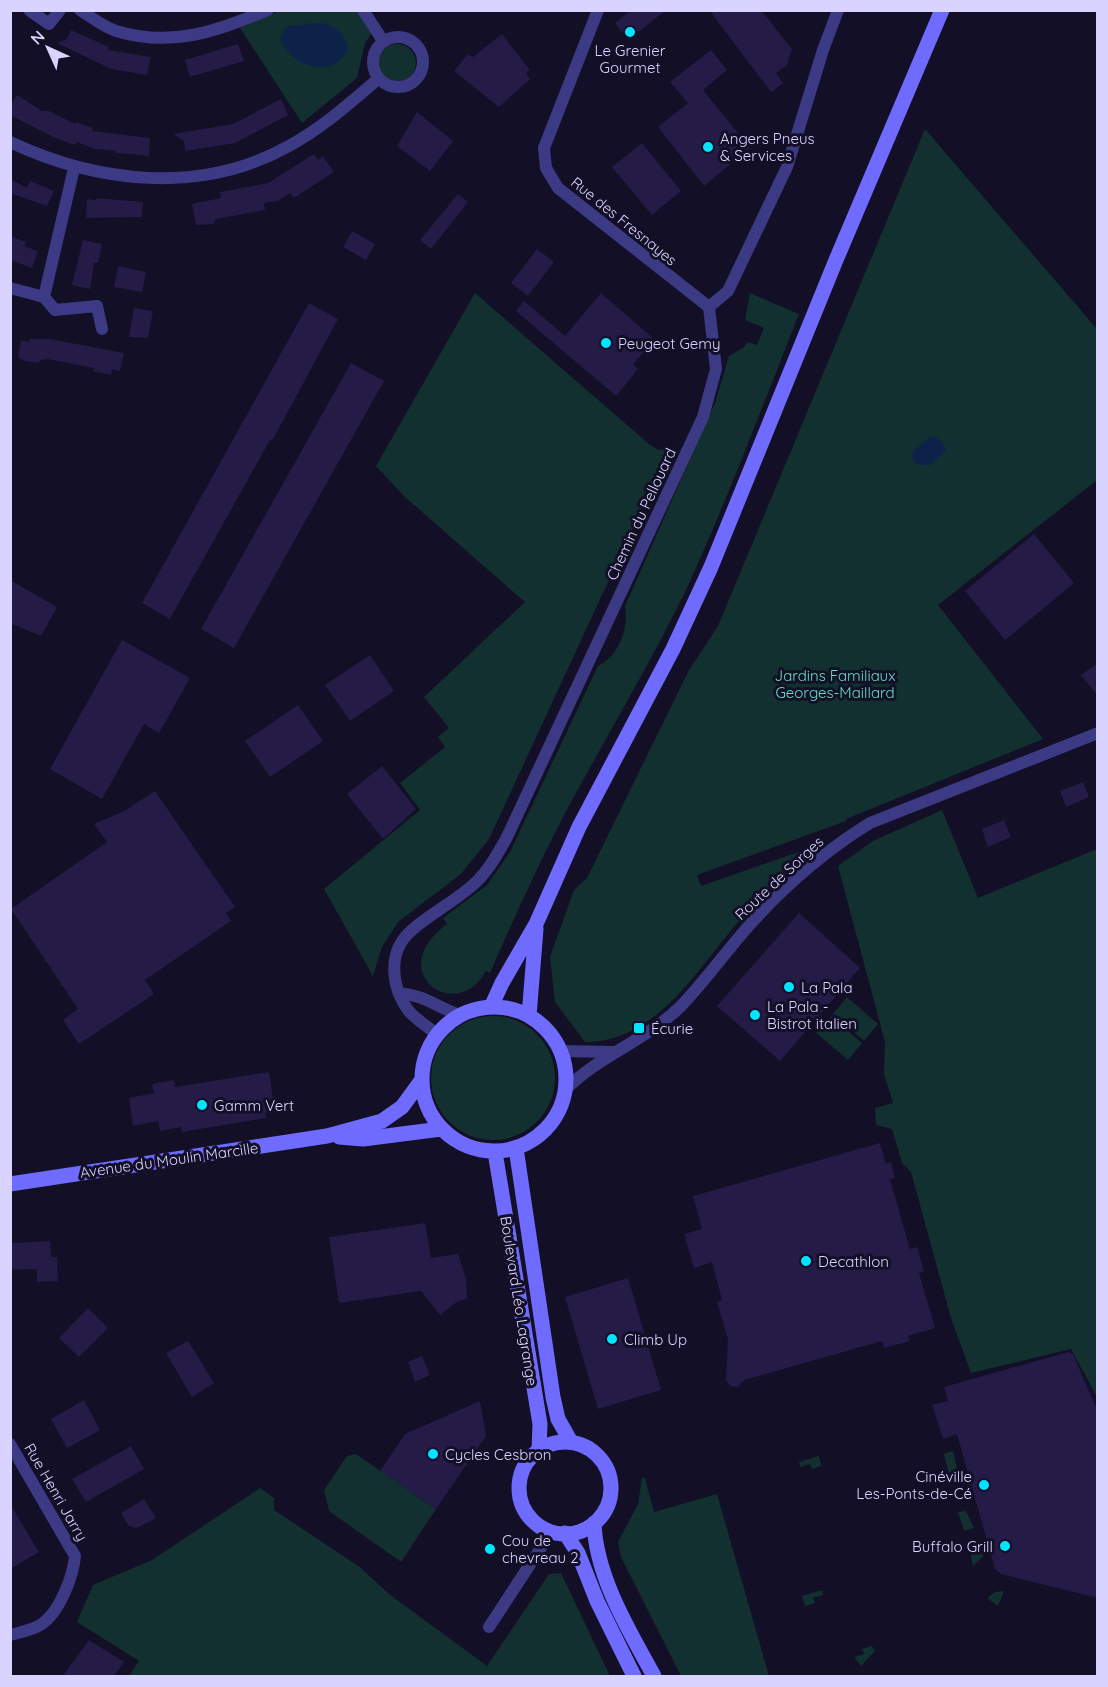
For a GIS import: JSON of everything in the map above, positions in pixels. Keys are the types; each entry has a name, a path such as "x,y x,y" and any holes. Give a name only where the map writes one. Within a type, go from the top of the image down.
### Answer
{"main road":[{"path":"491,1006 536,924 579,827 673,649 711,567 836,260 942,10"},
{"path":"529,1016 536,924"},
{"path":"491,1006 511,1008 529,1016 548,1031 561,1051 566,1069 566,1089 552,1123 536,1138 516,1148 495,1152 475,1150 456,1142 441,1129 430,1115 423,1099 421,1081 425,1056 437,1034 460,1015 491,1006"},
{"name":"Avenue du Moulin Marcille","path":"10,1184 327,1136 382,1121 410,1099 421,1081"},
{"name":"Avenue du Moulin Marcille","path":"327,1136 363,1139 441,1129"},
{"name":"Boulevard Léo Lagrange","path":"516,1148 553,1398 558,1419 571,1442"},
{"name":"Boulevard Léo Lagrange","path":"495,1152 540,1424 539,1450"},
{"path":"559,1532 583,1530 594,1523 609,1500 610,1477 605,1464 584,1446 571,1442 554,1443 539,1450 522,1472 520,1493 530,1517 559,1532 578,1553 597,1601 634,1677"},
{"path":"594,1523 599,1560 633,1637 654,1677"}],"street":[{"path":"30,10 49,24 60,10"},
{"path":"80,10 114,30 182,38 221,29 268,10"},
{"path":"363,10 383,41"},
{"name":"Rue des Fresnayes","path":"598,10 551,125 544,148 546,168 558,188 709,307"},
{"path":"709,307 728,291 783,176 838,10"},
{"path":"399,37 414,42 420,49 424,65 417,80 402,88 393,88 378,79 372,63 383,41 399,37"},
{"path":"10,142 74,168 165,180 195,178 236,168 287,148 333,117 378,79"},
{"path":"44,297 74,168"},
{"path":"10,288 44,297 55,310 97,306 102,329"},
{"name":"Chemin du Pellouard","path":"437,1034 409,1011 399,993 392,969 399,948 410,931 476,882 495,859 507,837 703,417 716,369 709,307"},
{"name":"Route de Sorges","path":"566,1089 584,1071 646,1034 680,1007 755,919 839,842 870,822 1098,733"},
{"path":"399,993 419,995 441,1009 460,1015"},
{"path":"561,1051 614,1053"},
{"name":"Rue Henri Jarry","path":"10,1444 75,1556 74,1565 54,1613 42,1624 10,1635"},
{"path":"489,1627 559,1532"}],"green space":[{"path":"358,10 372,33 365,43 357,78 302,123 240,28 279,11"},
{"path":"397,44 404,45 410,50 415,56 415,70 410,76 404,81 397,82 390,81 384,76 379,70 378,63 379,56 384,50 390,45"},
{"name":"Jardins Familiaux Georges-Maillard","path":"925,129 1097,329 1097,480 938,605 1043,739 846,819 846,821 697,875 701,886 810,848 815,853 776,885 739,921 691,980 654,1016 634,1030 611,1039 585,1042 555,1002 550,957 574,890 587,878 689,670 718,626"},
{"path":"475,293 649,444 658,450 671,446 489,839 461,874 398,922 382,947 373,976 324,889 420,810 400,783 445,747 438,737 449,728 424,697 525,602 405,497 376,466"},
{"path":"750,293 799,314 700,558 660,641 556,830 490,973 486,971 473,986 459,993 444,993 431,986 423,974 422,959 429,942 447,924 443,918 487,885 510,852 598,666 612,655 621,640 625,624 625,606 715,403 729,356 743,348 748,342 757,345 764,328 745,320"},
{"path":"942,810 978,898 1097,849 1097,1397 1071,1349 971,1373 951,1318 911,1172 902,1163 892,1129 876,1125 875,1108 893,1103 884,1074 885,1042 838,866 873,841"},
{"path":"847,997 878,1024 864,1041 833,1014"},
{"path":"493,1016 517,1021 537,1034 550,1054 555,1078 550,1102 537,1122 517,1135 493,1140 469,1135 449,1122 436,1102 431,1078 436,1054 449,1034 469,1021"},
{"path":"831,1016 862,1043 848,1060 816,1033"},
{"path":"953,1451 957,1468 950,1479 944,1454"},
{"path":"356,1454 436,1509 401,1562 329,1511 324,1490 347,1456"},
{"path":"819,1456 821,1466 812,1469 810,1464 800,1467 799,1462"},
{"path":"642,1478 645,1478 654,1512 717,1494 769,1676 681,1676 621,1557 618,1542 638,1504"},
{"path":"260,1488 274,1498 274,1510 361,1568 389,1594 487,1666 549,1574 561,1573 610,1676 129,1676 139,1661 77,1622 93,1585 152,1560"},
{"path":"966,1511 974,1528 964,1531 958,1512"},
{"path":"978,1540 983,1556 973,1566 968,1543"},
{"path":"822,1590 823,1595 813,1598 815,1603 805,1606 802,1596"},
{"path":"1004,1591 998,1606 987,1598 995,1592"},
{"path":"872,1646 875,1651 861,1666 854,1657 864,1654 862,1649"}],"water":[{"path":"313,23 336,28 346,41 348,48 342,58 333,65 312,66 302,62 285,48 280,38 286,27"},
{"path":"935,436 943,442 946,450 931,465 918,465 913,460 913,452 928,438"}],"building":[{"name":"Le Grenier Gourmet","path":"631,10 666,10 628,40 615,23"},
{"path":"709,10 761,10 792,49 787,65 776,73 783,83 771,92"},
{"path":"71,30 109,47 108,50 151,57 147,75 111,69 57,43 67,39"},
{"path":"502,34 530,70 526,73 530,79 499,107 454,71 468,54 473,57"},
{"path":"238,44 244,61 190,77 185,60"},
{"path":"711,50 727,70 703,90 750,148 704,186 658,127 688,103 670,82"},
{"path":"17,95 42,111 49,111 75,124 76,122 93,128 92,131 150,138 149,156 95,149 53,137 10,115 10,105"},
{"path":"281,99 288,115 235,143 185,151 184,141 173,134 233,124"},
{"path":"417,112 453,141 430,171 397,146"},
{"path":"642,143 681,191 652,215 612,167"},
{"path":"314,154 318,160 323,156 334,172 294,198 290,193 278,201 264,203 265,210 216,219 213,224 196,225 192,204 221,198 220,192 268,183"},
{"path":"10,179 27,188 30,181 54,191 47,206 10,193"},
{"path":"458,194 468,202 431,249 420,240"},
{"path":"96,198 143,202 142,217 86,218 87,199 96,200"},
{"path":"352,231 375,244 366,260 343,247"},
{"path":"10,236 26,242 24,246 38,251 32,268 10,260"},
{"path":"83,240 102,244 98,263 94,263 90,289 72,285"},
{"path":"537,249 554,262 528,296 511,283"},
{"path":"118,266 146,272 142,292 114,287"},
{"name":"Peugeot Gemy","path":"601,293 654,339 633,365 638,369 616,396 516,311 524,301 565,336"},
{"path":"309,303 338,319 272,441 270,440 170,619 142,603"},
{"path":"134,308 153,311 148,338 129,337"},
{"path":"30,339 50,339 124,353 120,371 112,369 111,375 93,371 94,368 47,359 40,360 39,363 25,361 18,357 21,340 29,342"},
{"path":"351,363 384,381 234,648 201,629"},
{"path":"1034,534 1074,583 1005,640 965,591"},
{"path":"10,580 57,607 41,636 10,623"},
{"path":"122,640 190,678 159,733 144,724 102,799 50,769"},
{"path":"370,655 394,691 350,721 325,685"},
{"path":"1098,663 1098,696 1081,675"},
{"path":"298,705 323,741 270,777 245,741"},
{"path":"382,766 416,809 383,839 347,794"},
{"path":"1083,782 1089,797 1066,807 1060,791"},
{"path":"155,791 235,907 226,913 231,921 145,980 154,994 79,1044 63,1020 78,1009 11,909 107,842 94,824 124,811"},
{"path":"1004,820 1011,837 988,847 982,829"},
{"name":"La Pala","path":"799,913 860,968 780,1061 717,1006"},
{"name":"Gamm Vert","path":"269,1072 275,1112 265,1113 266,1118 182,1132 181,1127 160,1131 158,1121 133,1126 129,1098 154,1093 152,1084 174,1080 175,1087"},
{"name":"Decathlon","path":"880,1143 886,1164 891,1162 895,1178 890,1179 910,1249 917,1247 924,1271 919,1273 935,1328 908,1336 910,1341 884,1348 882,1341 744,1380 738,1387 730,1386 726,1380 728,1339 717,1302 722,1300 712,1262 694,1268 684,1234 702,1229 693,1196"},
{"path":"425,1223 431,1258 458,1254 466,1279 467,1299 458,1301 440,1315 421,1291 339,1303 329,1237"},
{"path":"50,1241 51,1257 57,1257 58,1281 37,1282 37,1269 10,1270 10,1243"},
{"name":"Climb Up","path":"628,1278 661,1390 598,1409 565,1297"},
{"path":"88,1308 108,1328 79,1357 59,1338"},
{"path":"188,1341 214,1383 192,1397 166,1353"},
{"path":"1068,1352 1073,1354 1098,1412 1098,1598 1001,1574 995,1569 957,1434 943,1439 932,1405 948,1401 944,1387"},
{"path":"422,1356 430,1375 415,1382 408,1362"},
{"path":"84,1400 100,1430 67,1448 51,1419"},
{"path":"480,1401 486,1436 436,1509 380,1471 405,1434"},
{"path":"131,1446 144,1469 86,1502 72,1479"},
{"path":"144,1499 156,1518 137,1528 129,1526 121,1513"},
{"path":"10,1504 39,1552 10,1569"},
{"path":"89,1640 124,1662 113,1677 62,1677"}],"place":[{"name":"Le Grenier Gourmet","path":"630,32"},
{"name":"Angers Pneus & Services","path":"708,147"},
{"name":"Peugeot Gemy","path":"606,343"},
{"name":"La Pala","path":"789,987"},
{"name":"La Pala - Bistrot italien","path":"755,1015"},
{"name":"Écurie","path":"639,1028"},
{"name":"Gamm Vert","path":"202,1105"},
{"name":"Decathlon","path":"806,1261"},
{"name":"Climb Up","path":"612,1339"},
{"name":"Cycles Cesbron","path":"433,1454"},
{"name":"Cinéville Les-Ponts-de-Cé","path":"984,1485"},
{"name":"Buffalo Grill","path":"1005,1546"},
{"name":"Cou de chevreau 2","path":"490,1549"}]}
